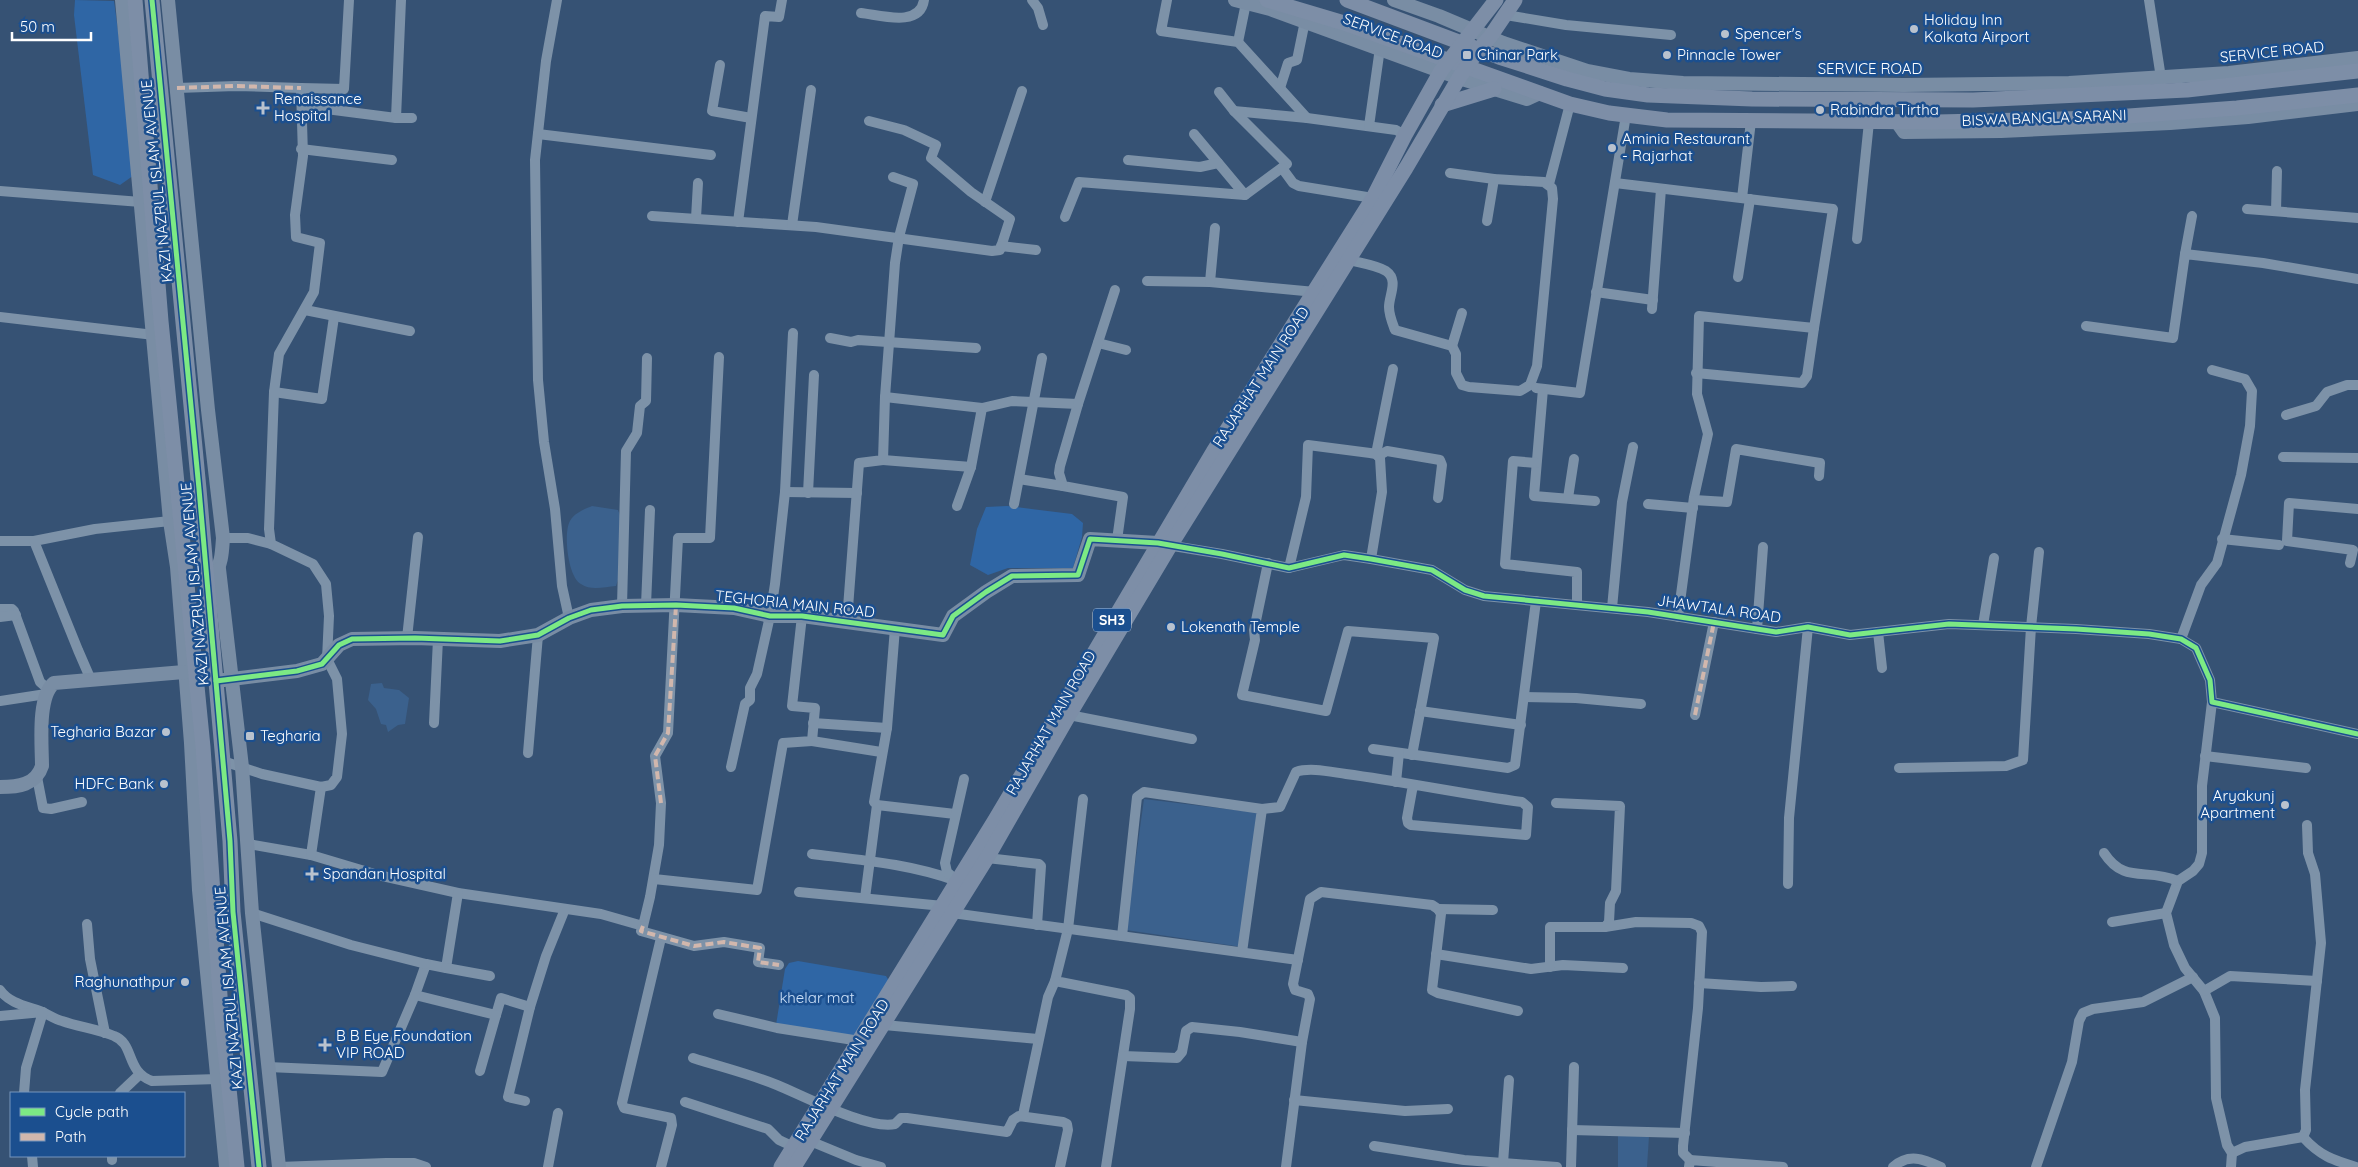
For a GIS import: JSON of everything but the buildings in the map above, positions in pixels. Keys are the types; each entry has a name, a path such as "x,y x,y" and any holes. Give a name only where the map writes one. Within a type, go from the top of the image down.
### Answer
{"main road":[{"name":"KAZI NAZRUL ISLAM AVENUE","path":"135,0 161,321 189,584 202,825 237,1167"},
{"name":"KAZI NAZRUL ISLAM AVENUE","path":"152,0 216,681 230,841 233,912 259,1167"},
{"path":"1267,0 1344,23 1463,73"},
{"path":"1347,0 1479,49"},
{"name":"SH3","path":"1446,66 1496,0"},
{"name":"SH3","path":"1463,73 1515,0"},
{"name":"BISWA BANGLA SARANI","path":"1479,49 1605,90 1648,95 1752,100 1973,100 2124,95 2358,71"},
{"name":"RAJARHAT MAIN ROAD","path":"794,1167 810,1140 860,1041 948,910 987,858 1164,545 1213,452 1373,198 1405,135 1446,66"},
{"name":"RAJARHAT MAIN ROAD","path":"781,1167 794,1146 825,1107 884,1025 948,910 957,881 1164,545 1349,260 1463,73"},
{"name":"BISWA BANGLA SARANI","path":"1463,73 1570,104 1626,116 1666,120 1897,122 2000,126 2170,118 2358,95"},
{"path":"1442,105 1494,89"}],"street":[{"path":"122,0 170,521 177,567 184,672 202,825 198,890 226,1167"},
{"path":"168,0 208,410 223,538 219,569 242,767 252,913 279,1167 386,1163 414,1163 426,1167"},
{"path":"177,88 236,86 344,89 349,0"},
{"path":"396,118 400,0"},
{"path":"557,0 546,61 535,160 538,380 562,586 568,618"},
{"path":"738,222 765,16 779,17 782,0"},
{"path":"861,13 912,17 919,12 924,0"},
{"path":"1032,0 1038,8 1043,25"},
{"path":"1167,0 1161,31 1238,42 1307,118"},
{"name":"SERVICE ROAD","path":"1394,0 1439,16 1472,31 1587,71 1629,79 1683,83 1969,85 2161,78 2229,73 2358,58"},
{"path":"2149,0 2161,78"},
{"path":"1238,42 1240,1"},
{"name":"SERVICE ROAD","path":"1240,1 1380,48 1446,66"},
{"path":"1506,14 1585,27 1671,35"},
{"path":"1280,88 1288,63 1297,60 1304,21"},
{"path":"1369,126 1380,48"},
{"path":"720,65 712,112 751,118"},
{"path":"1463,73 1494,89 1528,99 1540,94"},
{"path":"271,544 269,529 274,392 279,354 306,310 314,292 320,244 296,237 295,215 303,156 301,149 301,88"},
{"path":"792,225 811,90"},
{"path":"985,202 1022,90"},
{"path":"1065,217 1079,182 1245,195 1287,164 1234,111 1219,92"},
{"path":"1462,313 1452,346 1456,354 1456,373 1462,385 1520,391 1530,385 1538,366 1553,199 1549,184 1570,104"},
{"path":"2170,118 2248,117 2358,104"},
{"path":"302,106 396,118 412,118"},
{"path":"1234,111 1369,126 1396,130 1405,135"},
{"path":"1595,501 1534,496 1539,389 1580,393 1626,116"},
{"path":"652,216 792,225 899,237 992,251 1000,250 1010,219 985,202 931,158 936,145 904,130 869,121"},
{"path":"1738,278 1751,121"},
{"path":"1857,239 1869,122"},
{"path":"538,134 711,154"},
{"path":"1194,134 1245,195"},
{"path":"301,149 392,160"},
{"path":"1128,160 1200,167 1218,163"},
{"path":"1282,168 1293,183 1299,186 1373,198"},
{"path":"2276,211 2277,171"},
{"path":"1450,173 1549,184"},
{"path":"883,460 885,397 895,263 899,237 914,184 893,177"},
{"path":"1487,221 1494,179"},
{"path":"696,218 698,183"},
{"path":"1615,183 1833,209 1807,376 1802,383 1696,373"},
{"path":"1596,292 1652,305 1661,189"},
{"path":"0,191 141,202"},
{"path":"2247,209 2358,218"},
{"path":"2086,326 2173,338 2192,216"},
{"path":"1210,282 1215,228"},
{"path":"1001,246 1036,250"},
{"path":"2185,254 2263,263 2358,279"},
{"path":"1349,260 1384,270 1390,274 1394,286 1389,305 1389,316 1395,330 1452,346"},
{"path":"1147,281 1210,282 1315,292"},
{"path":"1063,486 1059,473 1060,466 1115,290"},
{"path":"306,310 410,331"},
{"path":"1678,617 1693,504 1708,434 1698,400 1696,373 1699,316 1814,328"},
{"path":"0,317 154,335"},
{"path":"274,392 322,399 334,317"},
{"path":"731,767 745,704 750,700 750,688 758,674 770,616 785,492 793,333"},
{"path":"830,338 851,342 858,340 890,344 976,348"},
{"path":"1098,343 1126,350"},
{"path":"719,357 710,538 678,538 668,733 655,756 661,804 659,845 654,879 641,931 694,946 724,942 760,948 758,962 779,965"},
{"path":"622,606 626,451 637,433 640,406 646,401 647,358"},
{"path":"1014,504 1042,358"},
{"path":"1372,559 1382,492 1377,455 1393,369"},
{"path":"2180,639 2197,593 2217,562 2241,475 2250,426 2252,391 2245,379 2212,370"},
{"path":"808,493 814,375"},
{"path":"2286,415 2316,406 2327,392 2347,385 2358,385"},
{"path":"885,397 982,408 1012,401 1078,404"},
{"path":"957,506 971,467 982,408"},
{"path":"1288,568 1306,497 1308,445 1377,455 1387,451 1440,460 1442,465 1438,498"},
{"path":"1612,608 1622,502 1632,447"},
{"path":"1648,504 1727,502 1736,449 1820,462 1818,476"},
{"path":"2283,457 2358,458"},
{"path":"1568,498 1574,459"},
{"path":"847,621 859,463 883,460 971,467"},
{"path":"1536,463 1513,461 1505,564 1577,572 1577,605"},
{"path":"1019,479 1123,497 1117,540"},
{"path":"785,492 857,494"},
{"path":"2350,563 2353,550 2287,542 2289,503 2358,509"},
{"path":"646,605 650,510"},
{"path":"0,541 34,541 95,528 170,521"},
{"path":"407,638 418,537"},
{"path":"223,538 248,538 271,544 313,564 326,584 329,616 327,659 337,679 342,734 336,777 331,785 321,787 223,761"},
{"name":"TEGHORIA MAIN ROAD","path":"216,681 297,671 322,664 344,642 352,639 407,638 500,641 538,635 568,618 591,610 622,606 676,605 734,608 770,616 802,616 943,635 953,616 1012,576 1078,576 1090,539 1164,545"},
{"path":"2222,539 2279,545"},
{"path":"34,541 92,680"},
{"name":"JHAWTALA ROAD","path":"1164,545 1288,568 1344,555 1432,570 1465,590 1484,596 1612,608 1776,632 1808,627 1850,635 1949,624 2149,634 2180,639 2196,648 2210,680 2212,702 2202,786 2202,853 2193,871 2178,881"},
{"path":"1758,629 1763,547"},
{"path":"1899,768 2006,766 2023,760 2031,627 2040,552"},
{"path":"1983,625 1994,558"},
{"path":"1268,563 1254,630 1255,640 1242,696 1326,711 1348,631 1434,638 1412,755"},
{"path":"207,585 219,569"},
{"path":"1373,749 1512,768 1515,765 1521,725 1536,601"},
{"path":"0,609 12,608 16,615 40,682 46,692 42,766 37,777 25,785 0,787"},
{"path":"0,617 16,615"},
{"path":"802,616 792,706 815,708 812,741"},
{"path":"1695,715 1714,622"},
{"path":"1788,884 1791,793 1808,627"},
{"path":"865,898 877,805 874,802 881,752 887,728 895,628"},
{"path":"1878,632 1882,668"},
{"path":"528,753 538,635"},
{"path":"434,723 438,639"},
{"path":"0,701 46,692 54,683 60,682 126,679 184,672"},
{"path":"1524,697 1576,698 1641,704"},
{"path":"2212,702 2358,734"},
{"path":"1420,711 1521,725"},
{"path":"1069,715 1192,739"},
{"path":"813,723 887,728"},
{"path":"654,879 756,890 783,743 812,741 881,752"},
{"path":"1396,782 1400,753"},
{"path":"2205,756 2306,768"},
{"path":"1122,936 1137,797 1144,792 1262,809 1280,807 1296,772 1302,770 1396,782 1522,802 1528,806 1526,835 1411,825 1408,823 1407,818 1413,785"},
{"path":"37,777 43,808 82,802"},
{"path":"957,881 949,875 945,863 964,779"},
{"path":"311,855 321,787"},
{"path":"1023,1116 1048,997 1055,981 1068,929 1082,799"},
{"path":"1556,803 1620,806 1616,891 1610,903 1608,922 1605,927"},
{"path":"877,805 956,814"},
{"path":"1242,952 1262,809"},
{"path":"2303,1137 2306,1130 2305,1090 2321,943 2315,874 2308,853 2307,826"},
{"path":"248,844 311,855 378,876 458,893 601,914 643,926"},
{"path":"2104,852 2112,865 2119,870 2168,876 2178,881 2166,913 2174,945 2185,968 2204,991 2215,1018 2216,1098 2227,1145 2232,1153 2231,1167"},
{"path":"812,854 934,872 957,881"},
{"path":"987,858 1039,864 1041,866 1037,925"},
{"path":"799,892 865,898 1037,925 1298,960"},
{"path":"1286,1167 1302,1042 1310,999 1308,994 1293,988 1310,899 1322,892 1432,905 1441,914 1432,990 1518,1011"},
{"path":"446,968 458,893"},
{"path":"525,1101 508,1097 530,1007 546,956 564,909"},
{"path":"1438,909 1493,910"},
{"path":"252,913 351,945 426,964 490,976"},
{"path":"2112,922 2166,913"},
{"path":"1550,967 1550,927 1605,927 1636,922 1691,923 1698,926 1702,932 1699,983 1683,1153 1690,1164 1784,1167"},
{"path":"87,924 90,959 105,1032"},
{"path":"661,938 622,1103 624,1108 671,1118 672,1125 661,1167"},
{"path":"1436,954 1531,968 1563,965 1623,968"},
{"path":"268,1067 382,1072 415,995 426,964"},
{"path":"2204,991 2230,976 2317,981"},
{"path":"2036,1167 2072,1062 2079,1021 2083,1013 2143,1002 2193,977"},
{"path":"1055,981 1126,995 1130,998 1106,1167"},
{"path":"1699,983 1761,987 1792,986"},
{"path":"0,990 17,1004 62,1021 117,1037 128,1050 134,1068 139,1075 152,1081 218,1079"},
{"path":"415,995 496,1015"},
{"path":"480,1071 501,998 530,1007"},
{"path":"0,1016 42,1012"},
{"path":"24,1092 26,1068 42,1012"},
{"path":"718,1014 777,1028 860,1041"},
{"path":"884,1025 1038,1039"},
{"path":"1123,1056 1177,1058 1182,1052 1186,1031 1192,1027 1240,1032 1302,1042"},
{"path":"693,1058 776,1085 825,1107 883,1124 895,1124 901,1118 907,1118 1007,1132 1013,1120 1023,1116 1052,1119 1067,1124 1068,1130 1060,1167"},
{"path":"1571,1167 1574,1067"},
{"path":"121,1092 139,1075"},
{"path":"1503,1163 1509,1080"},
{"path":"1294,1100 1405,1111 1448,1109"},
{"path":"685,1102 768,1129 779,1140 794,1146"},
{"path":"548,1167 558,1113"},
{"path":"1572,1130 1685,1132"},
{"path":"2232,1153 2245,1147 2303,1137"},
{"path":"2303,1137 2315,1150 2330,1159 2356,1167"},
{"path":"810,1140 856,1160 881,1167"},
{"path":"1374,1146 1439,1157 1557,1167"},
{"path":"1893,1167 1899,1161 1909,1158 1920,1158 1941,1167"}],"green space":[{"path":"75,0 114,1 137,173 120,185 93,175 74,15"},
{"path":"1007,506 1072,514 1083,523 1082,537 1073,568 1008,568 988,575 970,565 977,529 986,507"},
{"name":"khelar mat","path":"798,961 886,976 889,981 855,1039 776,1025 785,969 789,963"}],"shaded area":[{"path":"592,506 618,510 621,518 623,548 621,568 616,586 598,588 585,586 577,580 570,564 567,535 570,521 577,514"},
{"path":"382,683 384,688 399,690 409,698 405,724 398,725 388,732 386,725 381,724 376,709 368,700 371,684"},
{"path":"1144,799 1260,813 1242,947 1126,930"},
{"path":"1618,1135 1649,1136 1647,1167 1618,1167"}],"marked path":[{"path":"177,88 236,86 301,88"},
{"path":"661,803 655,756 668,733 676,605"},
{"path":"1695,715 1714,622"},
{"path":"643,926 641,931 694,946 724,942 760,948 758,962 779,965"}],"cycle path":[{"path":"152,0 199,489 230,841 233,912 259,1167"},
{"path":"216,681 297,671 322,664 339,645 352,639 415,638 500,641 538,635 569,618 591,610 622,606 676,605 734,608 770,616 802,616 943,635 953,616 1012,576 1078,575 1090,539 1158,543 1289,568 1344,555 1432,570 1465,590 1484,596 1648,612 1776,632 1808,627 1850,635 1949,624 2149,634 2181,639 2196,648 2210,680 2212,702 2358,734"}],"place":[{"name":"Holiday Inn Kolkata Airport","path":"1914,29"},
{"name":"Spencer's","path":"1725,34"},
{"name":"Chinar Park","path":"1467,55"},
{"name":"Pinnacle Tower","path":"1667,55"},
{"name":"Renaissance Hospital","path":"263,108"},
{"name":"Rabindra Tirtha","path":"1820,110"},
{"name":"Aminia Restaurant - Rajarhat","path":"1612,148"},
{"name":"Lokenath Temple","path":"1171,627"},
{"name":"Tegharia Bazar","path":"166,732"},
{"name":"Tegharia","path":"250,736"},
{"name":"HDFC Bank","path":"164,784"},
{"name":"Aryakunj Apartment","path":"2285,805"},
{"name":"Spandan Hospital","path":"312,874"},
{"name":"Raghunathpur","path":"185,982"},
{"name":"B B Eye Foundation VIP ROAD","path":"325,1045"}]}
